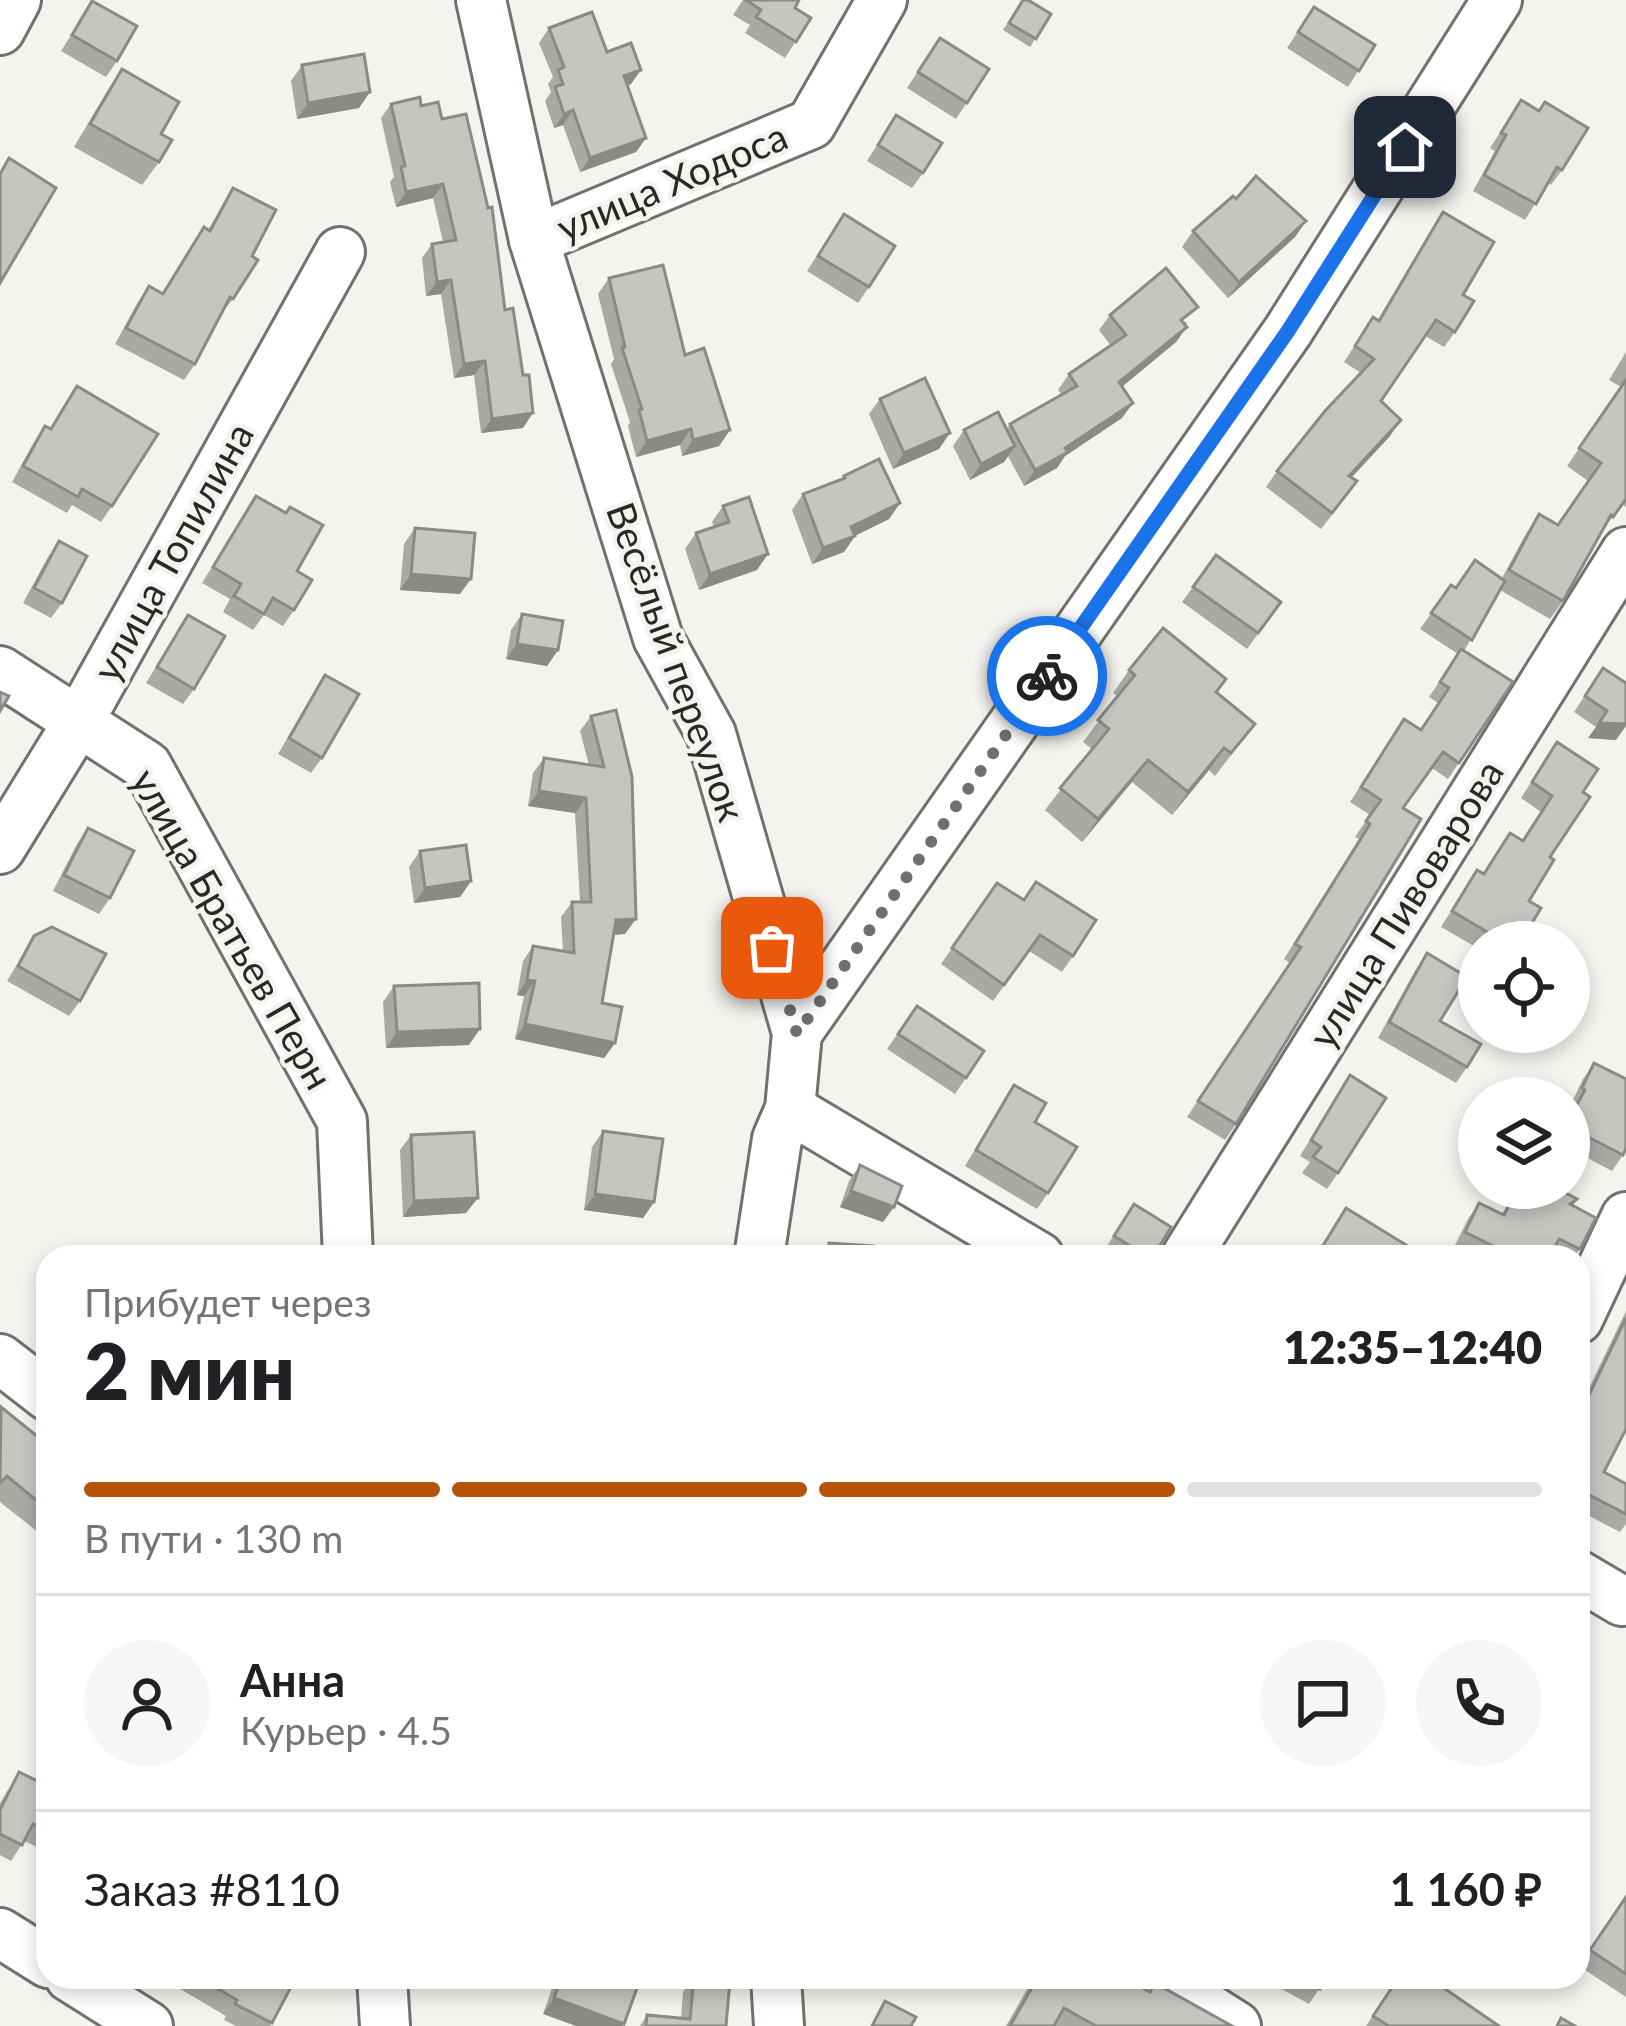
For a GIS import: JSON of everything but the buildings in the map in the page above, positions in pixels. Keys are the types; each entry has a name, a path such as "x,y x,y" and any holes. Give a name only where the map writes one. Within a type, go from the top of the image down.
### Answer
{"street":[{"path":"0,30 16,0"},
{"name":"Весёлый переулок","path":"481,0 534,240 658,638 711,734 797,1034 790,1108 777,1139 761,1245"},
{"name":"улица Ходоса","path":"534,240 812,124 882,0"},
{"path":"797,1034 1288,331 1497,0"},
{"name":"улица Топилина","path":"0,849 80,719 340,252"},
{"name":"улица Пивоварова","path":"1193,1245 1626,551"},
{"name":"улица Братьев Перн","path":"0,670 147,766 342,1121 347,1245"},
{"path":"790,1108 1019,1245"},
{"path":"1590,1294 1626,1217"},
{"path":"0,1359 36,1387"},
{"path":"1590,1582 1622,1601"},
{"path":"0,1933 36,1956"},
{"path":"89,1989 148,2026"},
{"path":"383,1989 385,2026"},
{"path":"776,1989 778,2026"},
{"path":"1178,1989 1236,2026"}],"way so far":[{"path":"772,948 797,1034 1047,676"}],"route":[{"path":"1047,676 1288,331 1405,147"}]}
